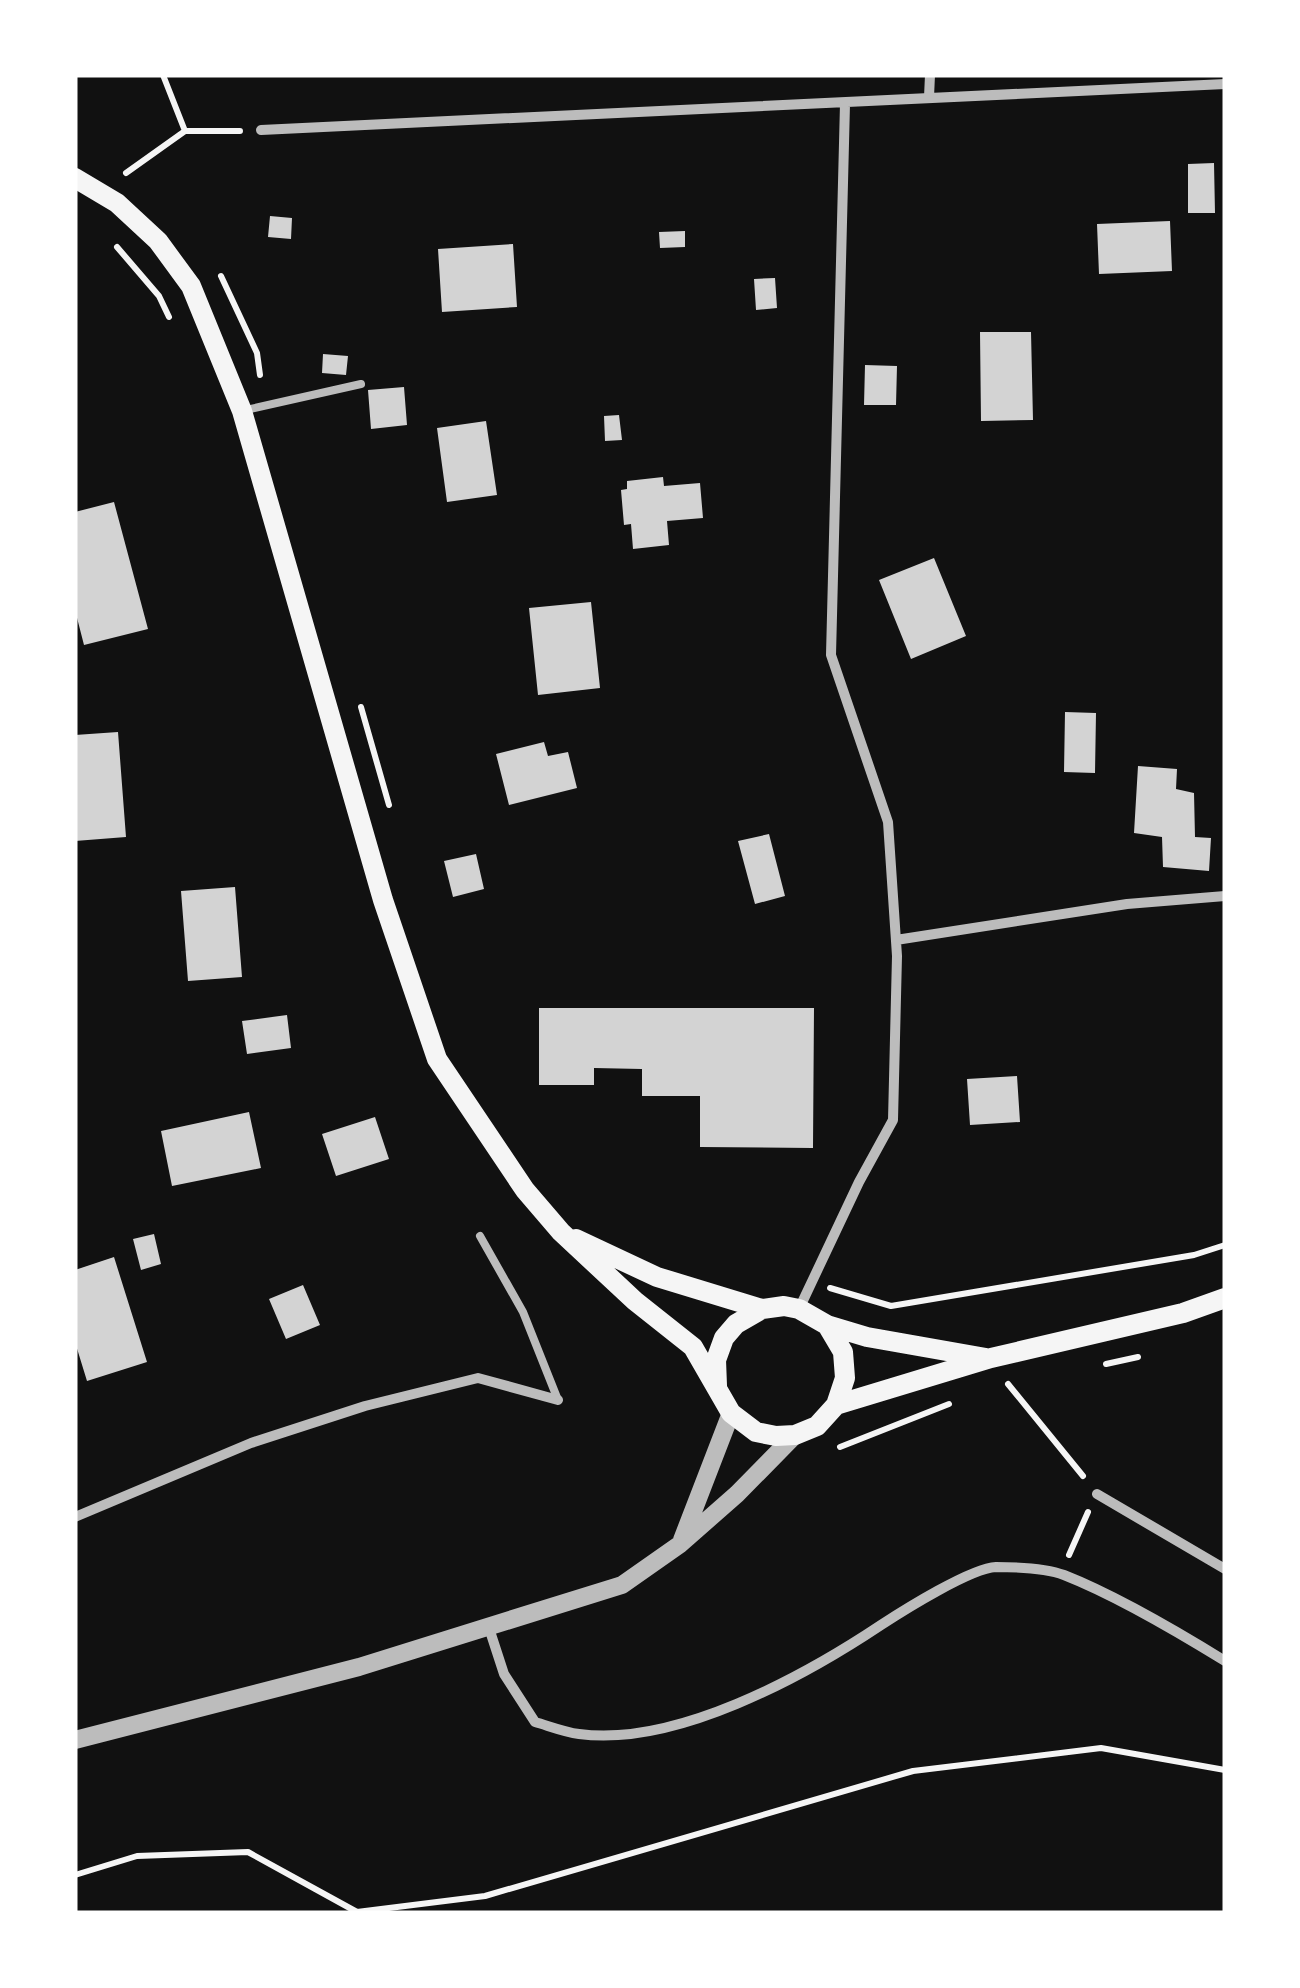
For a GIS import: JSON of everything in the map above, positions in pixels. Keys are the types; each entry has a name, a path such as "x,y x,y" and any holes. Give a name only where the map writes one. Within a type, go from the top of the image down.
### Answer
{"main road":[{"path":"75,178 117,204 158,241 192,286 242,411 383,900 437,1059 525,1190 561,1232 635,1301 693,1346 730,1413 756,1432 795,1435 816,1426 836,1405 846,1378 843,1352 827,1325"},
{"path":"561,1232 657,1276 762,1309"},
{"path":"836,1405 991,1358 1183,1313 1225,1298"},
{"path":"717,1386 716,1360 724,1338 736,1324 762,1309 784,1306 799,1309 827,1325 878,1339 991,1358"}],"street":[{"path":"929,97 930,75"},
{"path":"261,130 1225,84"},
{"path":"799,1309 859,1182 894,1120 896,940 888,822 832,655 845,104"},
{"path":"896,940 1127,904 1225,896"},
{"path":"75,1517 251,1444 365,1406 478,1378 558,1400"},
{"path":"680,1546 730,1413"},
{"path":"75,1740 360,1667 622,1586 680,1546 795,1435"},
{"path":"1098,1494 1225,1569"},
{"path":"489,1628 504,1674 534,1722 579,1734 645,1732 710,1715 782,1684 920,1599 992,1567 1061,1573 1183,1635 1225,1661"}],"lane":[{"path":"242,411 361,384"},
{"path":"480,1236 523,1312 558,1400"}],"path":[{"path":"164,75 185,131"},
{"path":"132,178 126,172 185,131 261,130"},
{"path":"218,272 257,353 263,407"},
{"path":"355,690 380,765 392,821"},
{"path":"812,1283 891,1306 1194,1255 1225,1245"},
{"path":"1090,1367 1141,1356"},
{"path":"991,1390 1020,1380"},
{"path":"1008,1384 1098,1494 1061,1573"},
{"path":"832,1450 956,1402"},
{"path":"75,1875 137,1856 248,1852 357,1912 485,1896 913,1771 1101,1748 1225,1770"}],"building":[{"path":"1214,163 1215,213 1188,213 1188,164"},
{"path":"270,216 292,218 291,239 268,237"},
{"path":"1170,221 1172,271 1099,274 1097,224"},
{"path":"685,231 685,247 660,248 659,232"},
{"path":"513,244 517,307 442,312 438,249"},
{"path":"775,278 777,308 756,310 754,279"},
{"path":"980,332 1031,332 1033,420 981,421"},
{"path":"323,354 348,356 346,375 322,373"},
{"path":"865,365 897,366 896,405 864,405"},
{"path":"404,387 407,425 371,429 368,390"},
{"path":"619,415 622,440 605,441 604,416"},
{"path":"486,421 497,495 447,502 437,428"},
{"path":"663,477 664,486 700,483 703,518 667,521 669,545 633,549 631,524 624,525 621,490 627,489 627,481"},
{"path":"114,502 148,629 84,645 75,610 75,512"},
{"path":"934,558 966,636 911,659 879,580"},
{"path":"591,602 600,688 538,695 529,608"},
{"path":"1065,712 1096,713 1095,773 1064,772"},
{"path":"118,732 126,837 75,841 75,735"},
{"path":"544,742 548,756 568,752 577,788 509,805 496,754"},
{"path":"1138,766 1177,769 1176,789 1194,793 1195,837 1211,838 1209,871 1163,867 1162,837 1134,833"},
{"path":"769,834 785,896 755,904 738,841"},
{"path":"476,854 484,889 453,897 444,861"},
{"path":"235,887 242,977 188,981 181,891"},
{"path":"539,1008 814,1008 813,1148 700,1147 700,1096 642,1096 642,1069 594,1068 594,1085 539,1085"},
{"path":"287,1015 291,1048 247,1054 242,1021"},
{"path":"1017,1076 1020,1122 970,1125 967,1079"},
{"path":"249,1112 261,1168 172,1186 161,1131"},
{"path":"375,1117 389,1159 336,1176 322,1134"},
{"path":"154,1234 161,1264 141,1270 133,1239"},
{"path":"114,1257 147,1362 87,1381 75,1342 75,1270"},
{"path":"303,1285 320,1325 286,1339 269,1299"}]}
